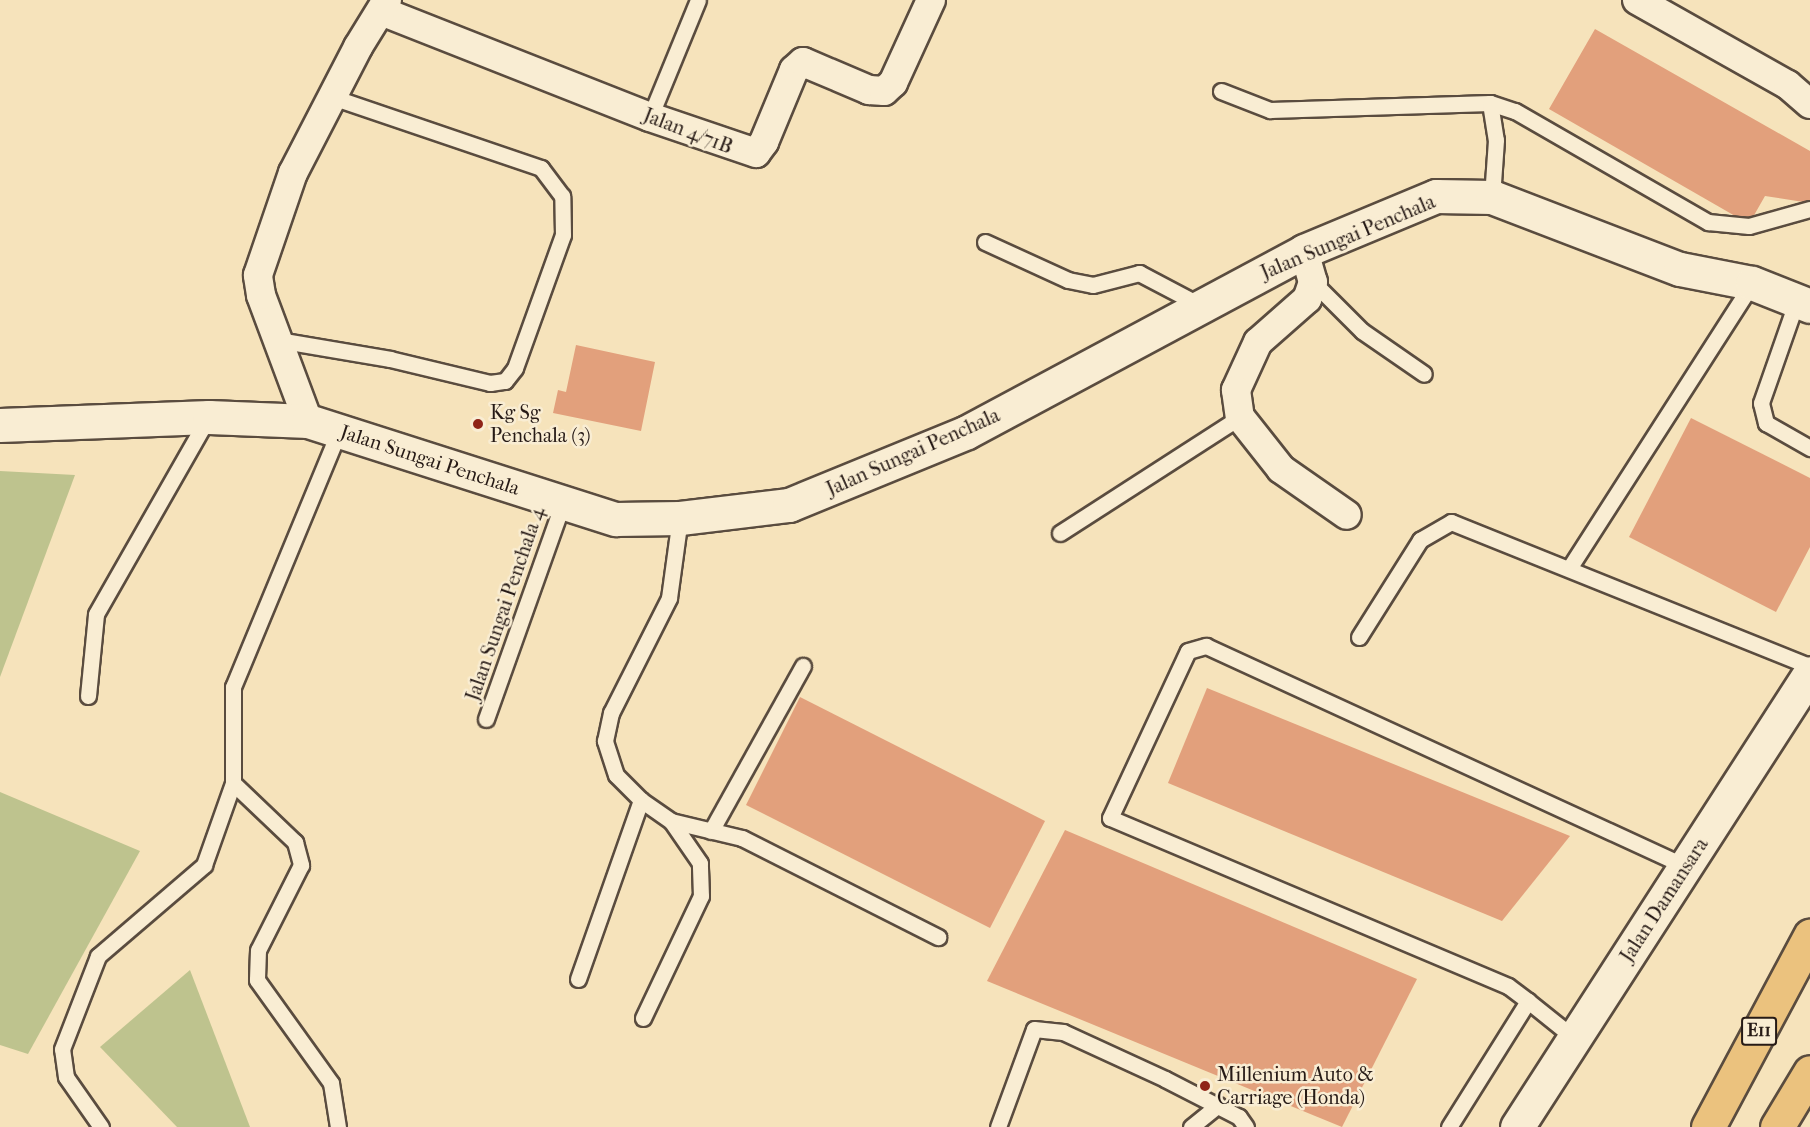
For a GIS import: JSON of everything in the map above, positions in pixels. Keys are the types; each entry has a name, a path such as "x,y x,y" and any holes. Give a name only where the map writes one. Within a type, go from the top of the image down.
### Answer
{"highway":[{"name":"E11","path":"1708,1127 1810,936"},
{"path":"1777,1127 1810,1072"}],"street":[{"name":"Jalan 4/71B","path":"384,5 650,117 756,153 764,142 794,70 803,62 869,90 885,91 894,83 931,0"},
{"path":"1637,0 1788,85 1810,104"},
{"path":"324,426 278,340 261,295 258,275 293,173 332,97 384,5"},
{"name":"Jalan Sungai Penchala","path":"0,425 209,417 324,426 616,519 681,518 789,505 957,437 1304,251 1436,196 1491,197 1680,269 1752,283 1804,303"},
{"path":"1304,251 1313,282 1307,299 1258,342 1236,390 1240,417 1281,469 1347,516"},
{"name":"Jalan Damansara","path":"1517,1127 1810,673"}],"lane":[{"path":"650,117 698,0"},
{"path":"1221,91 1270,110 1490,103 1515,111 1707,222 1749,226 1810,209"},
{"path":"278,340 390,359 490,382 505,381 515,368 563,235 562,196 541,168 332,97"},
{"path":"1490,103 1496,140 1491,197"},
{"path":"985,242 1068,280 1093,285 1139,273 1200,305"},
{"path":"1313,282 1362,330 1424,374"},
{"path":"1570,567 1752,283"},
{"path":"1804,303 1761,404 1766,423 1810,448"},
{"path":"88,696 96,614 209,417"},
{"path":"1060,532 1240,417"},
{"path":"101,1127 66,1077 62,1049 98,956 204,865 233,783 233,687 324,426"},
{"name":"Jalan Sungai Penchala 4","path":"486,719 563,503"},
{"path":"643,1018 701,896 700,863 671,821 641,800 616,775 605,741 611,713 669,598 681,518"},
{"path":"1359,637 1420,540 1451,522 1570,567 1810,666"},
{"path":"1574,1038 1508,986 1110,818 1188,651 1206,646 1686,866"},
{"path":"711,831 803,666"},
{"path":"233,783 295,842 301,865 258,950 257,980 331,1083 338,1127"},
{"path":"578,979 641,800"},
{"path":"671,821 742,838 938,938"},
{"path":"1449,1127 1528,1001"},
{"path":"998,1127 1034,1029 1063,1032 1218,1105 1239,1117 1246,1127"},
{"path":"1191,1127 1218,1105"}],"green space":[{"path":"0,471 75,475 0,677"},
{"path":"0,792 140,851 28,1054 0,1045"},
{"path":"190,970 250,1127 177,1127 100,1047"}],"building":[{"path":"1595,29 1810,151 1810,203 1765,196 1749,224 1549,109"},
{"path":"576,345 655,362 641,431 553,413 558,390 566,392"},
{"path":"1691,418 1810,478 1810,547 1776,612 1629,537"},
{"path":"1207,688 1570,836 1502,921 1168,783"},
{"path":"800,697 1045,821 990,928 746,805"},
{"path":"1065,830 1417,979 1342,1127 987,981"}],"place":[{"name":"Kg Sg Penchala (3)","path":"478,424"},
{"name":"Millenium Auto & Carriage (Honda)","path":"1205,1086"}]}
